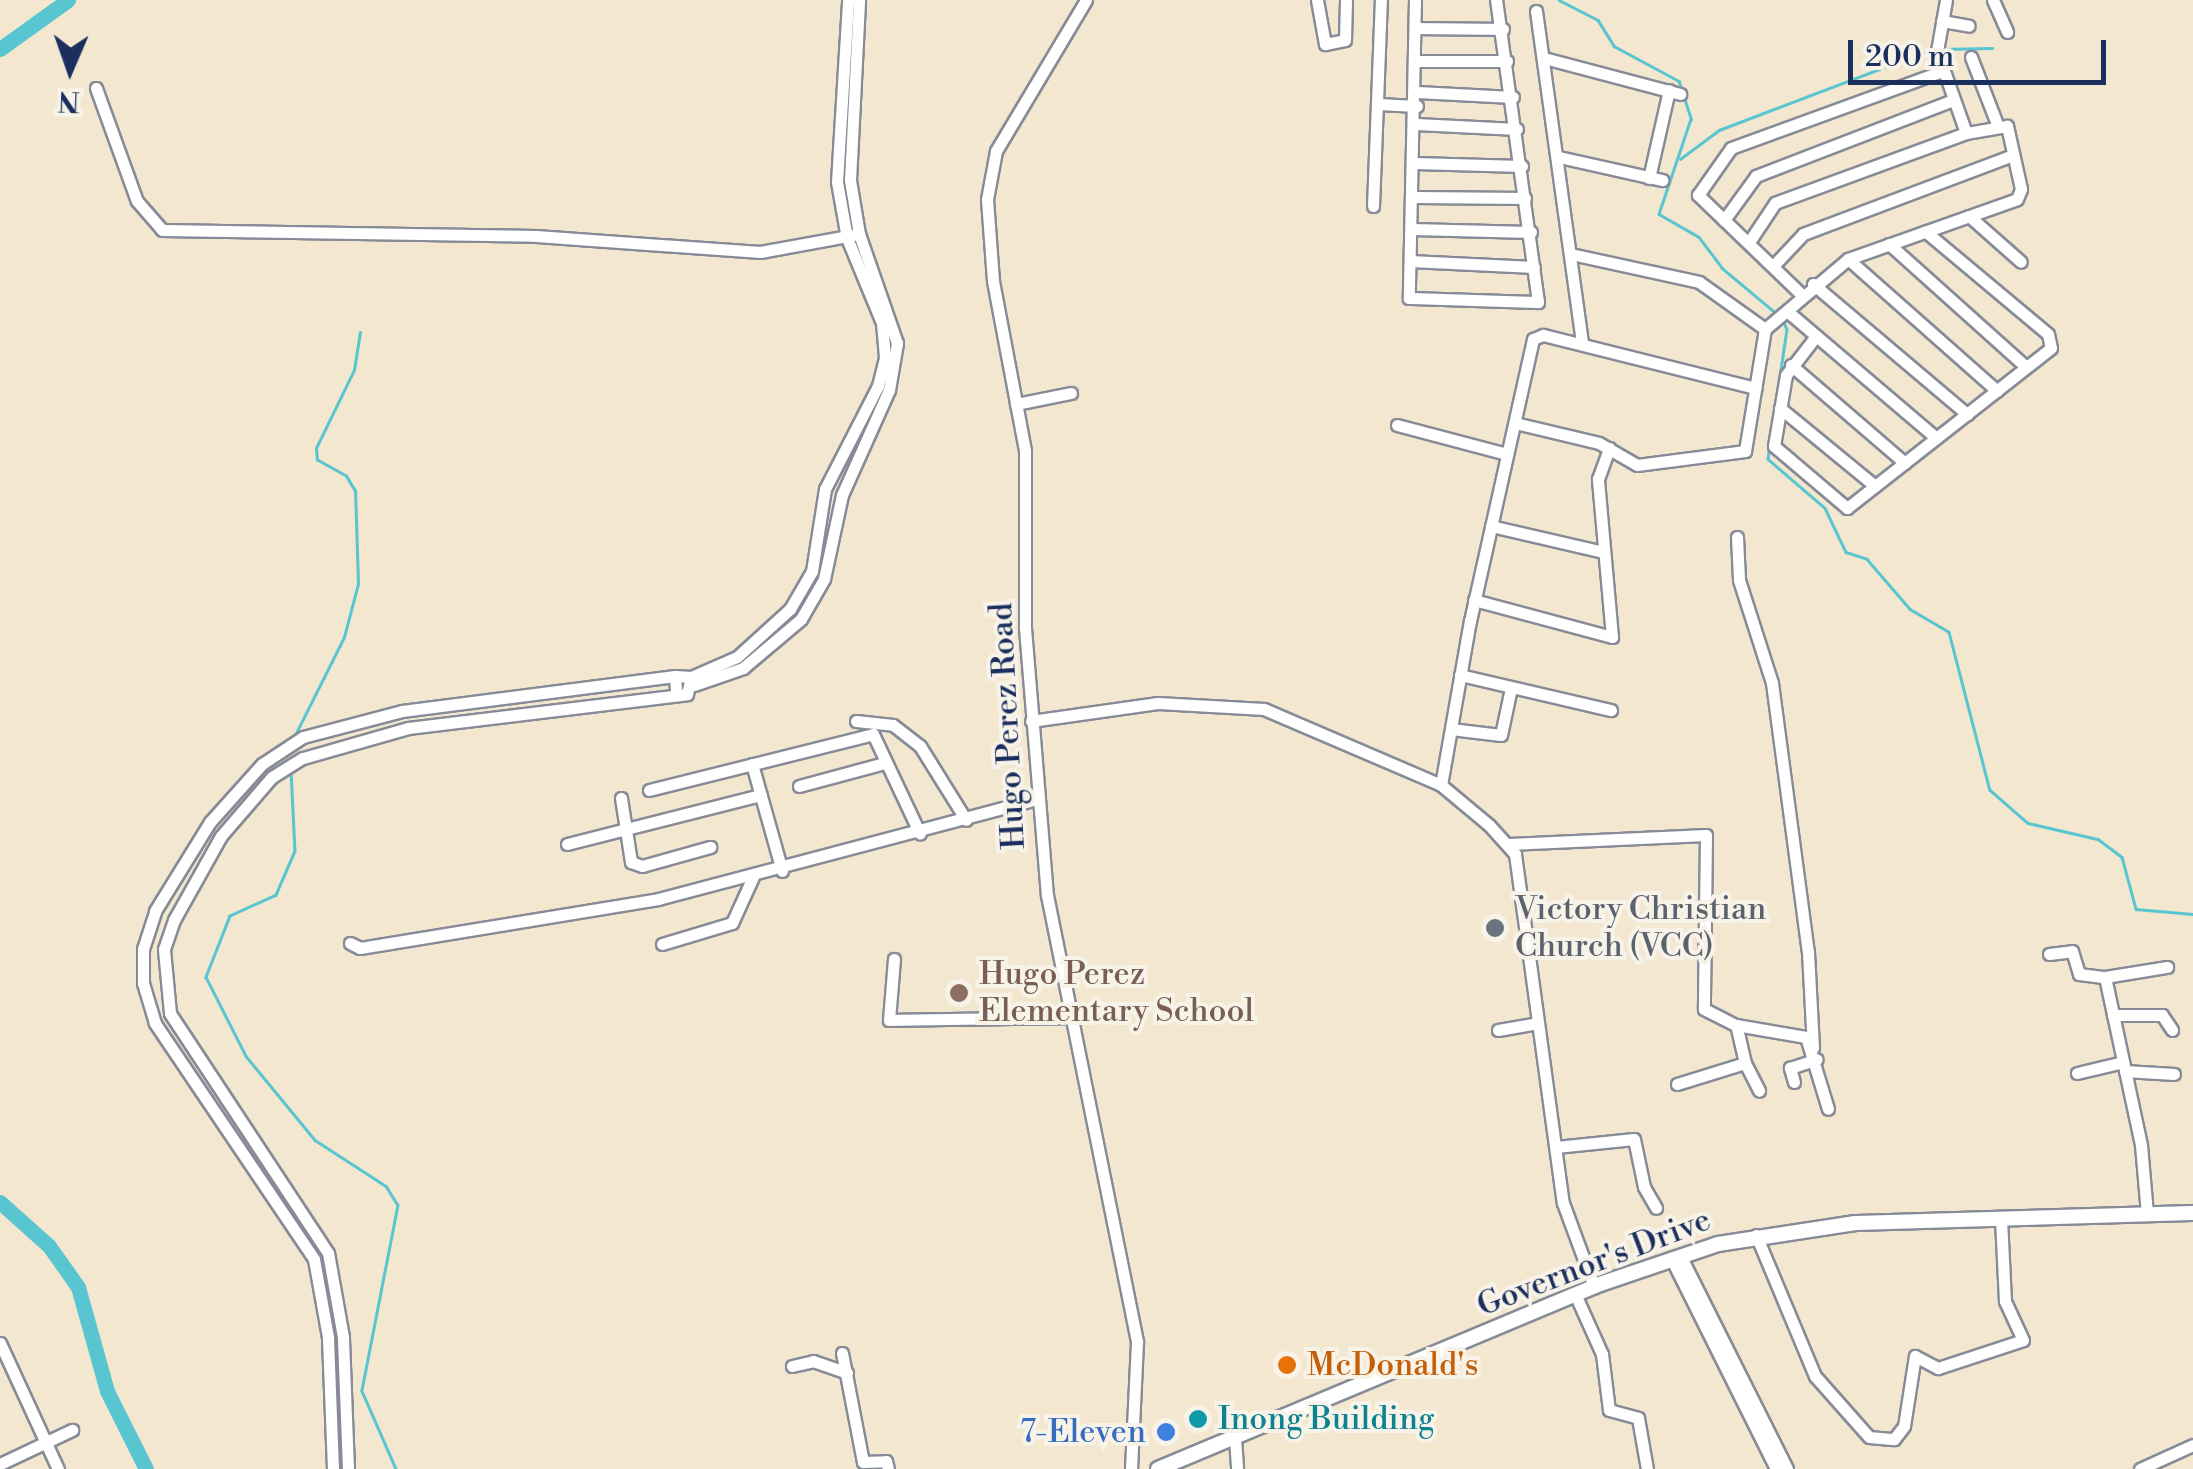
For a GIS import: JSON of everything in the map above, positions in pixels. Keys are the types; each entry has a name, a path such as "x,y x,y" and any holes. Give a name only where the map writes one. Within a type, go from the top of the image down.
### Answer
{"main road":[{"name":"Governor's Drive","path":"1158,1469 1594,1286 1675,1256 1756,1235 1836,1224 2193,1212"}],"street":[{"path":"333,1469 328,1337 314,1260 154,1023 143,983 143,949 155,911 210,822 262,764 302,737 455,702 675,676 693,681 743,668 802,619 824,579 842,495 890,390 887,300 853,236 837,148 848,0"},
{"path":"853,236 850,180 860,0"},
{"name":"Hugo Perez Road","path":"1086,0 1013,117 990,172 993,281 1016,404 1029,517 1031,721 1037,799 1071,1018 1137,1342 1131,1469"},
{"path":"1317,0 1325,44 1345,40 1346,0"},
{"path":"1373,206 1381,0"},
{"path":"1415,0 1416,163 1409,298 1538,302 1518,129 1496,0"},
{"path":"1946,0 1937,49 1966,133"},
{"path":"1994,0 2007,32"},
{"path":"1536,11 1582,344"},
{"path":"1942,21 1969,26"},
{"path":"1418,28 1503,30"},
{"path":"1972,57 1997,124"},
{"path":"1544,58 1674,92 1655,179 1558,157"},
{"path":"1417,61 1507,61"},
{"path":"1803,296 1698,195 1731,148 1942,71"},
{"path":"96,88 137,201 162,230 536,236 760,252 853,236"},
{"path":"1417,92 1513,97"},
{"path":"1724,220 1756,176 1953,100"},
{"path":"1378,104 1416,106"},
{"path":"1416,124 1518,129"},
{"path":"1514,422 1609,448 1647,466 1745,451 1756,388 1777,319 1813,284 1848,259 2017,199 2014,154 2007,126 1997,124 1966,133 1775,203 1750,242"},
{"path":"1773,266 1803,234 2014,154"},
{"path":"1416,163 1522,166"},
{"path":"1415,197 1526,198"},
{"path":"1968,216 2021,262"},
{"path":"1412,229 1531,232"},
{"path":"1816,336 1792,366 1780,408 1777,450 1847,508 2051,348 2048,334 1925,231"},
{"path":"1889,244 2026,367"},
{"path":"1571,254 1699,282 1816,336 1936,438"},
{"path":"1848,259 1996,391"},
{"path":"1410,261 1534,267"},
{"path":"1813,284 1967,414"},
{"path":"1442,785 1474,600 1537,335 1756,388"},
{"path":"1792,366 1905,462"},
{"path":"1016,404 1071,393"},
{"path":"1780,408 1875,486"},
{"path":"1397,426 1508,454"},
{"path":"1474,600 1612,636 1598,479 1609,448"},
{"path":"1491,526 1604,552"},
{"path":"1737,537 1739,580 1772,683 1808,952 1815,1054 1828,1110"},
{"path":"1460,675 1610,710"},
{"path":"675,676 676,692"},
{"path":"348,1469 343,1336 328,1254 170,1012 164,983 164,949 174,920 221,836 272,777 304,758 408,728 676,692 687,694 693,681"},
{"path":"1451,729 1501,735 1511,688"},
{"path":"1031,721 1158,703 1264,709 1442,785 1509,844 1563,1203 1594,1286"},
{"path":"856,722 894,725 920,746 966,820"},
{"path":"649,790 873,734 920,834"},
{"path":"799,786 884,763"},
{"path":"752,764 782,871"},
{"path":"567,844 761,795"},
{"path":"620,798 631,862 642,866 710,847"},
{"path":"350,943 360,948 416,939 782,871 1037,799"},
{"path":"1509,844 1706,836 1703,1005 1736,1024 1798,1032 1815,1054"},
{"path":"662,944 732,923 753,877"},
{"path":"2049,954 2072,951 2079,974 2105,976 2167,967"},
{"path":"894,959 889,1020 1071,1018"},
{"path":"2105,976 2147,1214"},
{"path":"2113,1014 2162,1015 2172,1030"},
{"path":"1498,1030 1537,1023"},
{"path":"1736,1024 1759,1092"},
{"path":"1794,1082 1791,1067 1815,1054"},
{"path":"1678,1084 1746,1062"},
{"path":"2077,1074 2124,1067 2174,1074"},
{"path":"1556,1147 1634,1139 1644,1187 1656,1208"},
{"path":"1756,1235 1815,1376 1869,1437 1894,1439 1904,1426 1915,1356 1938,1368 2023,1340 2006,1301 2001,1218"},
{"path":"1675,1256 1776,1469"},
{"path":"1675,1256 1787,1469"},
{"path":"1569,1297 1602,1354 1609,1410 1638,1418 1647,1469"},
{"path":"0,1344 58,1469"},
{"path":"842,1353 864,1462 886,1462 888,1469"},
{"path":"792,1366 813,1361 847,1373"},
{"path":"1,1465 72,1430"},
{"path":"1234,1438 1236,1469"},
{"path":"2140,1469 2160,1465 2193,1445"}],"waterway":[{"path":"0,49 68,0"},
{"path":"1559,0 1598,20 1614,46 1679,81 1691,119 1659,214 1699,237 1722,268 1776,313"},
{"path":"1940,49 1992,48"},
{"path":"1680,159 1719,130 1932,49"},
{"path":"1782,318 1787,329 1768,459 1825,508 1846,552 1867,559 1910,609 1949,632 1990,790 2028,823 2098,839 2122,857 2136,909 2193,914"},
{"path":"294,737 344,637 358,584 355,491 346,476 317,460 316,448 354,370 360,332"},
{"path":"291,770 295,851 276,895 230,916 206,977 246,1056 315,1140 386,1186 398,1205 362,1391 396,1469"},
{"path":"0,1202 49,1246 78,1287 107,1391 146,1469"}],"place":[{"name":"Victory Christian Church (VCC)","path":"1495,928"},
{"name":"Hugo Perez Elementary School","path":"959,993"},
{"name":"McDonald's","path":"1287,1365"},
{"name":"Inong Building","path":"1198,1419"},
{"name":"7-Eleven","path":"1166,1432"}]}
